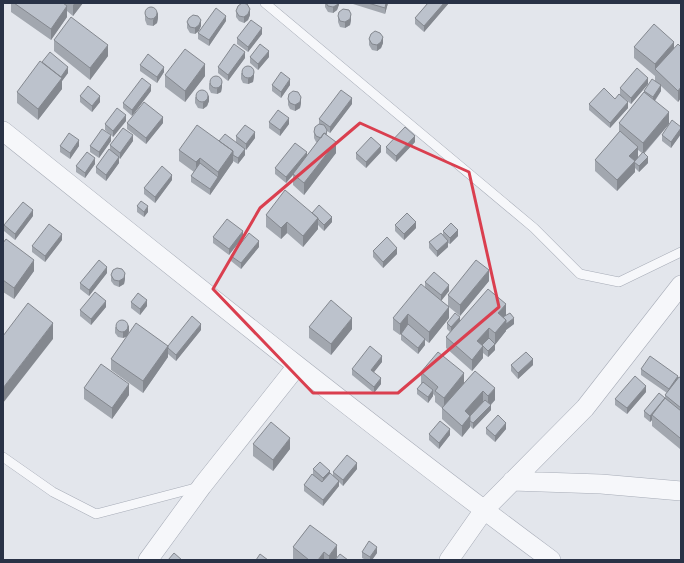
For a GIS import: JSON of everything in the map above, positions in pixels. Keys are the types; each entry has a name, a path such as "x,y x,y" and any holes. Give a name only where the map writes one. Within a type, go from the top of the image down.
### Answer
{"street":[{"path":"3,131 297,366 484,510 552,560"},
{"path":"449,560 484,510 585,408 681,285"},
{"path":"148,560 202,486 297,366"},
{"path":"512,481 602,484 681,491"}],"lane":[{"path":"265,3 534,228 580,274 620,282 681,252"},
{"path":"3,458 53,492 96,514 202,486"}],"highlighted area":[{"path":"360,123 469,172 499,307 398,393 313,393 213,289 260,208"}],"building":[{"path":"14,3 63,3 67,6 51,29"},
{"path":"242,3 247,4 250,9 248,14 244,17 239,16 236,11 238,6"},
{"path":"326,3 338,3 333,7 328,6"},
{"path":"368,3 386,3 385,8"},
{"path":"428,3 444,3 424,26 415,18"},
{"path":"153,7 156,8 156,18 149,19 146,18 145,11 146,8"},
{"path":"216,8 226,16 209,40 198,33"},
{"path":"343,9 349,10 351,14 350,19 345,22 340,21 338,16 339,12"},
{"path":"193,15 198,16 201,20 199,25 195,28 190,27 187,22"},
{"path":"71,17 108,45 90,68 54,40"},
{"path":"251,20 262,28 248,47 237,38"},
{"path":"654,24 674,42 655,64 634,47"},
{"path":"375,31 380,33 383,37 381,42 377,45 372,44 369,39 371,34"},
{"path":"234,44 245,52 228,75 218,67"},
{"path":"260,44 269,51 258,64 250,57"},
{"path":"678,44 681,47 681,87 678,91 655,69"},
{"path":"185,49 205,64 185,91 165,75"},
{"path":"50,52 68,67 61,77 42,62"},
{"path":"148,54 164,67 157,77 140,65"},
{"path":"40,61 62,78 38,109 17,92"},
{"path":"250,66 253,67 253,77 246,78 243,77 242,70 243,67"},
{"path":"637,68 648,78 631,98 620,88"},
{"path":"281,72 290,79 281,92 272,85"},
{"path":"218,76 221,77 221,87 214,88 211,87 210,80 211,77"},
{"path":"142,78 151,85 132,110 123,103"},
{"path":"652,79 661,85 653,97 644,91"},
{"path":"88,86 100,96 92,106 80,96"},
{"path":"604,88 615,99 619,94 628,102 610,123 589,104"},
{"path":"204,90 207,91 207,101 200,102 197,101 196,94 197,91"},
{"path":"341,90 352,98 330,127 319,119"},
{"path":"293,91 298,92 301,97 300,102 295,105 290,103 288,99 289,94"},
{"path":"644,92 669,112 643,143 619,123"},
{"path":"144,102 163,117 146,138 127,123"},
{"path":"117,108 126,115 113,131 105,124"},
{"path":"278,110 289,118 280,130 269,122"},
{"path":"672,120 681,128 671,142 662,135"},
{"path":"319,124 324,125 327,130 326,134 324,133 321,138 316,136 314,132 315,127"},
{"path":"197,125 233,151 218,172 200,158 196,162 179,150"},
{"path":"245,125 255,132 246,144 236,136"},
{"path":"405,127 415,136 396,156 386,147"},
{"path":"123,128 133,135 120,153 110,145"},
{"path":"102,129 111,135 99,152 90,146"},
{"path":"620,131 638,147 629,156 635,161 617,180 595,160"},
{"path":"69,133 79,140 70,153 60,146"},
{"path":"324,133 336,142 304,183 293,174"},
{"path":"225,134 245,149 238,158 233,155 233,151 219,141"},
{"path":"371,137 381,146 366,162 356,153"},
{"path":"295,143 307,152 286,177 275,168"},
{"path":"109,149 119,157 106,175 96,167"},
{"path":"87,152 95,158 85,173 76,166"},
{"path":"643,152 648,157 639,166 634,162"},
{"path":"200,163 218,177 210,189 191,176"},
{"path":"162,166 172,175 155,197 144,188"},
{"path":"285,190 318,218 303,236 287,222 281,228 266,215"},
{"path":"141,201 148,206 144,212 137,206"},
{"path":"23,202 33,210 15,234 4,225"},
{"path":"319,205 332,217 324,225 312,213"},
{"path":"407,213 416,222 404,234 395,225"},
{"path":"227,219 243,231 229,249 213,237"},
{"path":"451,223 458,230 450,238 443,231"},
{"path":"49,224 62,234 45,256 32,246"},
{"path":"249,233 259,241 241,263 231,256"},
{"path":"441,233 448,241 437,251 429,242"},
{"path":"387,237 397,248 383,262 373,251"},
{"path":"6,239 34,260 14,288 3,280 3,243"},
{"path":"99,260 107,267 89,290 80,283"},
{"path":"476,260 489,270 460,305 448,295"},
{"path":"117,268 122,269 125,273 124,278 119,281 114,280 111,275 113,270"},
{"path":"434,272 449,285 441,295 425,282"},
{"path":"421,284 449,307 429,332 408,314 400,324 393,318"},
{"path":"488,289 506,304 498,313 506,320 495,333 489,328 477,341 483,346 472,360 446,337"},
{"path":"95,292 106,301 91,319 80,310"},
{"path":"138,293 147,300 140,309 131,302"},
{"path":"331,300 352,318 331,344 309,327"},
{"path":"28,303 53,323 3,388 3,336"},
{"path":"455,313 460,317 451,327 447,323"},
{"path":"510,313 514,318 506,324 506,320 503,317"},
{"path":"192,316 201,324 176,355 168,348 168,346"},
{"path":"124,320 127,321 127,331 120,332 117,331 116,324 117,321"},
{"path":"136,323 168,346 143,381 111,359"},
{"path":"408,324 425,339 418,348 401,334"},
{"path":"489,338 495,344 488,351 482,345"},
{"path":"370,346 382,356 371,370 381,378 374,387 352,369"},
{"path":"438,352 464,373 444,398 435,391 438,387 421,372"},
{"path":"526,352 533,359 518,373 511,365"},
{"path":"650,356 678,376 669,389 641,369"},
{"path":"101,364 129,384 112,408 84,388"},
{"path":"475,371 495,388 488,396 483,391 465,411 470,416 462,426 442,408"},
{"path":"635,376 646,386 627,408 615,399"},
{"path":"679,377 681,378 681,408 665,395"},
{"path":"423,382 433,390 428,397 417,389"},
{"path":"659,393 665,398 650,416 644,411"},
{"path":"665,398 681,411 680,438 652,415"},
{"path":"485,400 491,405 473,423 470,421 470,416"},
{"path":"498,415 506,423 495,436 486,428"},
{"path":"440,421 450,429 439,443 429,434"},
{"path":"271,422 290,438 273,460 253,444"},
{"path":"347,455 357,463 343,480 333,472"},
{"path":"320,462 330,471 323,478 313,469"},
{"path":"330,473 339,481 323,500 304,485 312,474 322,482"},
{"path":"310,525 337,545 329,556 324,552 318,560 309,560 293,547"},
{"path":"369,541 377,547 370,557 362,552"},
{"path":"174,553 182,560 168,560"},
{"path":"260,554 268,560 256,560"},
{"path":"340,554 348,560 335,560"}]}
